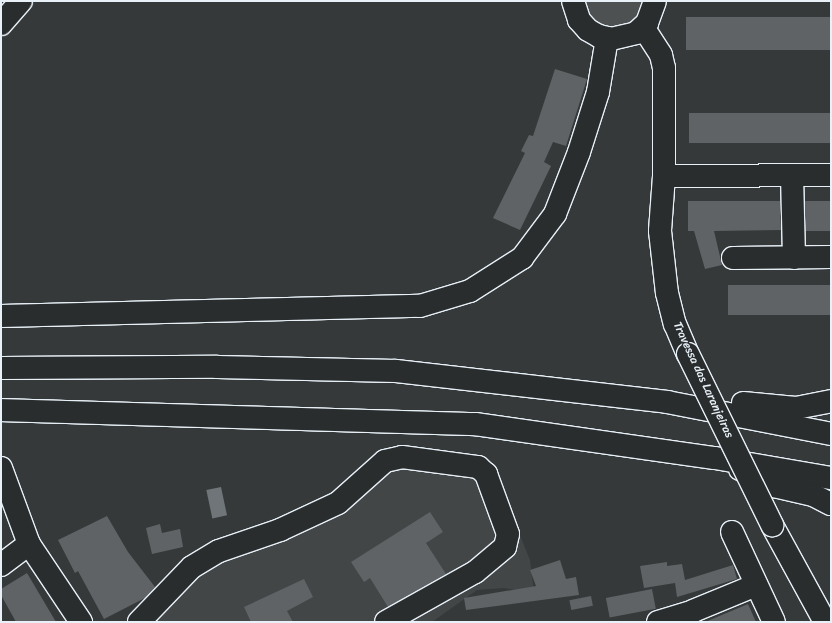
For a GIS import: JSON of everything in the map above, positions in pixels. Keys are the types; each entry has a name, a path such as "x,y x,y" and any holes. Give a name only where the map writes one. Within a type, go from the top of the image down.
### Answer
{"main road":[{"path":"1,24 21,1"},
{"path":"573,1 579,20 588,30 607,38 624,38 643,27 654,11 655,1"},
{"name":"Travessa das Laranjeiras","path":"643,27 661,55 664,68 664,176 660,231 667,293 675,324 688,354 772,525 824,622"},
{"path":"1,316 420,306 470,291 522,258 555,214 579,152 598,92 607,38"},
{"path":"792,175 794,258"},
{"path":"664,176 831,175"},
{"path":"733,258 831,257"},
{"path":"1,368 217,367 396,371 666,402 831,434"},
{"path":"666,402 721,399 767,407 796,408 831,401"},
{"path":"1,410 475,424 715,458 831,478"},
{"path":"139,622 192,567 219,551 280,530 338,503 385,461 402,457 478,467 486,474 508,534 505,547 475,572 386,622"},
{"path":"715,458 774,486 813,495 831,504"},
{"path":"1,468 29,544 81,622"},
{"path":"732,532 774,622"},
{"path":"1,565 29,544"},
{"path":"658,622 693,611 756,585"}],"shaded area":[{"path":"585,1 645,1 641,13 635,20 618,28 598,23 590,16"},
{"path":"387,451 489,460 530,560 534,593 504,588 477,590 432,622 129,622 205,548 235,534 275,524 322,506"},
{"path":"221,487 227,515 212,518 206,490"}],"building":[{"path":"686,17 831,17 831,50 686,50"},
{"path":"555,69 587,79 566,146 553,142 544,162 551,166 520,230 493,218 525,153 521,151 529,135 533,136"},
{"path":"689,113 831,113 831,143 689,143"},
{"path":"688,201 780,201 781,230 714,231 722,265 705,269 694,231 688,231"},
{"path":"805,201 831,201 831,231 805,231"},
{"path":"728,285 831,285 831,315 728,315"},
{"path":"430,512 443,532 426,543 446,574 388,607 370,578 364,582 351,562"},
{"path":"107,516 128,552 155,587 145,598 104,619 78,571 75,573 58,540"},
{"path":"160,524 162,533 180,529 183,547 152,554 146,528"},
{"path":"560,560 566,579 576,577 579,595 466,610 464,598 536,586 530,570"},
{"path":"667,562 667,566 682,564 685,580 733,565 737,579 677,597 675,583 644,588 640,566"},
{"path":"27,573 56,622 16,622 1,595 1,589"},
{"path":"304,579 313,597 287,611 293,622 251,622 244,607"},
{"path":"652,589 656,609 610,618 606,598"},
{"path":"591,596 593,606 571,610 569,600"},
{"path":"748,604 756,622 705,622"}]}
